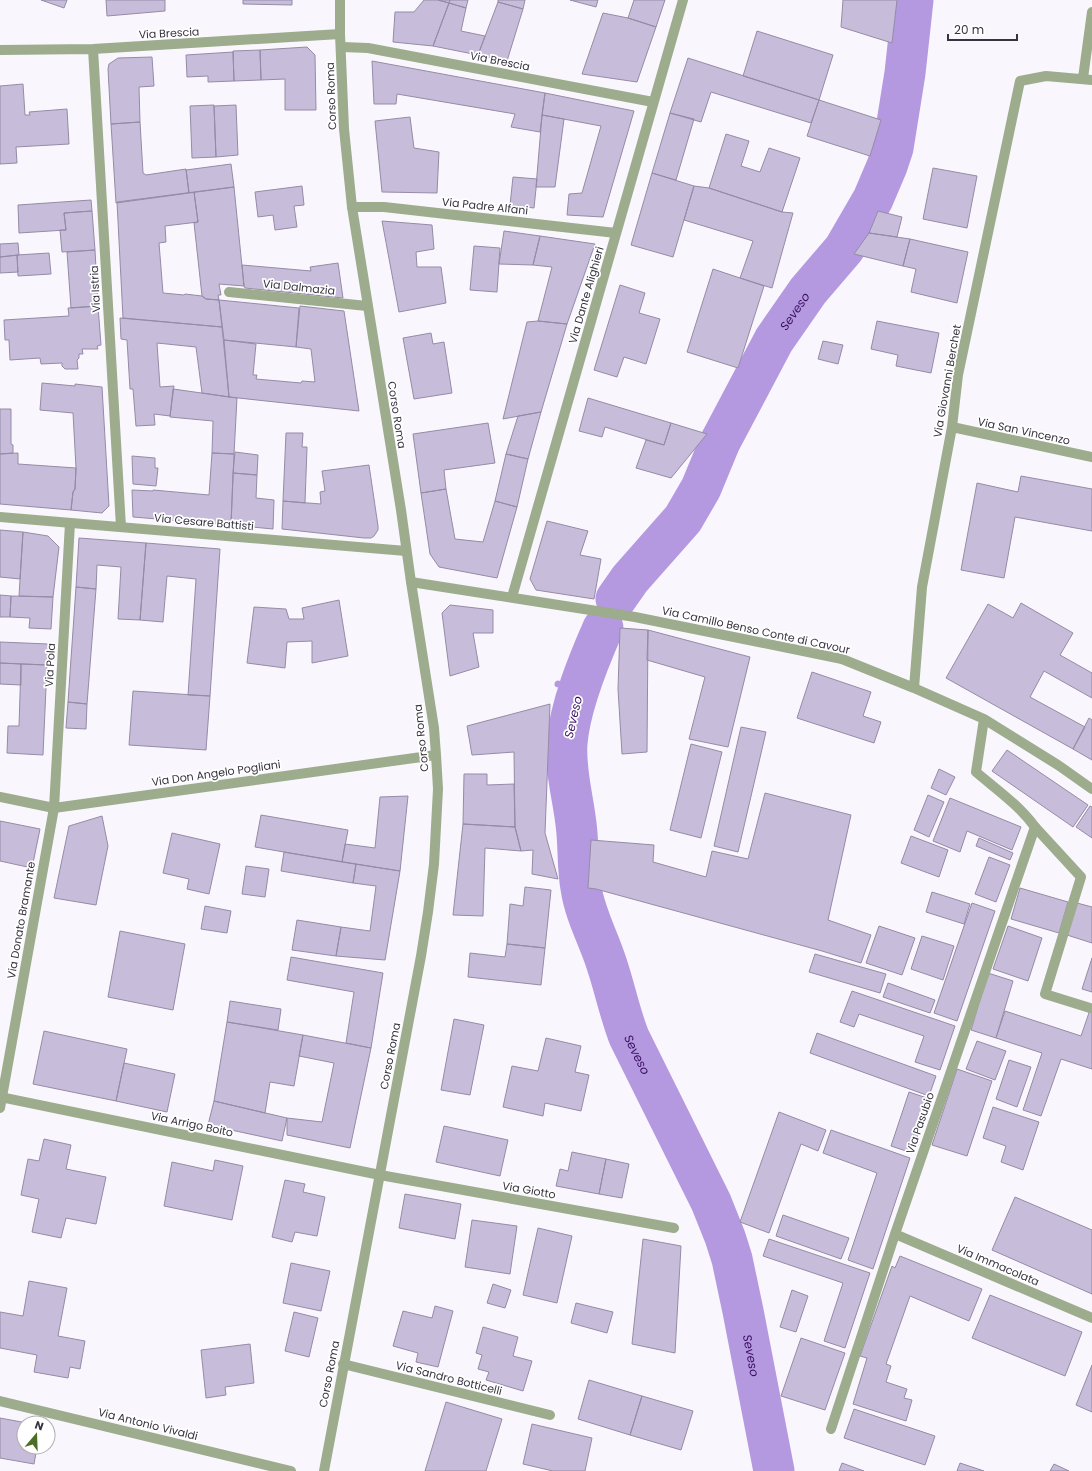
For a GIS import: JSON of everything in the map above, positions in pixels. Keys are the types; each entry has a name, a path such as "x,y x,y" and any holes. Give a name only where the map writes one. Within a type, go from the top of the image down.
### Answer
{"street":[{"name":"Corso Roma","path":"324,1471 343,1364 399,1078 428,912 438,789 434,728 410,582 401,510 352,207 344,129 340,0"},
{"name":"Via Dante Alighieri","path":"512,597 683,0"},
{"path":"1087,79 1092,12"},
{"name":"Via Brescia","path":"0,50 93,49 340,34"},
{"name":"Via Brescia","path":"342,47 368,48 653,102"},
{"name":"Via Istria","path":"93,49 121,527"},
{"name":"Via Giovanni Berchet","path":"914,688 922,587 952,428 958,374 1020,81 1046,76 1087,79"},
{"name":"Via Padre Alfani","path":"352,207 384,207 616,233"},
{"name":"Via Dalmazia","path":"229,292 367,306"},
{"name":"Via San Vincenzo","path":"952,428 1092,457"},
{"name":"Via Cesare Battisti","path":"0,517 406,551"},
{"name":"Via Pola","path":"54,808 70,523"},
{"name":"Via Camillo Benso Conte di Cavour","path":"410,582 635,617 842,659 914,688 984,719 1058,765 1092,789"},
{"path":"984,719 976,772 1028,818 1080,877 1045,994 1090,1008"},
{"name":"Via Don Angelo Pogliani","path":"0,797 54,808 436,755"},
{"name":"Via Donato Bramante","path":"1,1101 54,808"},
{"name":"Via Pasubio","path":"831,1429 895,1234 1035,827"},
{"name":"Via Arrigo Boito","path":"1,1101 380,1175"},
{"name":"Via Giotto","path":"380,1175 674,1228"},
{"name":"Via Immacolata","path":"895,1234 1092,1318"},
{"name":"Via Sandro Botticelli","path":"343,1364 550,1415"},
{"name":"Via Antonio Vivaldi","path":"0,1401 291,1471"}],"building":[{"path":"41,0 67,0 64,8"},
{"path":"106,0 165,0 165,11 107,16"},
{"path":"243,0 292,0 292,5 243,4"},
{"path":"424,0 438,0 449,3 433,46 393,42 395,12 414,12"},
{"path":"438,0 450,0 449,3"},
{"path":"450,0 468,0 466,8 449,3"},
{"path":"498,0 525,0 523,9 498,2"},
{"path":"570,0 598,0 596,7"},
{"path":"634,0 665,0 656,27 628,18"},
{"path":"843,0 897,0 892,43 841,27"},
{"path":"498,2 523,9 507,61 478,55"},
{"path":"449,3 466,8 461,31 485,36 478,55 433,46"},
{"path":"603,13 628,18 656,27 637,82 582,74"},
{"path":"757,31 833,55 819,100 743,76"},
{"path":"307,47 315,55 316,110 285,110 285,79 261,80 260,50"},
{"path":"260,50 261,80 234,81 233,51"},
{"path":"233,52 234,81 208,82 208,76 187,77 186,55"},
{"path":"152,57 154,86 139,87 140,122 111,124 109,64 118,58"},
{"path":"688,58 819,100 811,123 711,92 701,122 670,113"},
{"path":"372,61 545,93 540,132 511,127 515,114 397,94 396,104 374,104"},
{"path":"23,84 25,115 30,115 29,112 67,109 69,144 16,147 17,163 0,164 0,86"},
{"path":"545,93 634,111 603,217 567,215 569,194 582,193 601,126 542,115"},
{"path":"819,100 881,120 870,156 807,136"},
{"path":"214,105 216,157 192,158 190,106"},
{"path":"236,105 238,155 216,157 214,106"},
{"path":"670,113 694,119 676,180 652,173"},
{"path":"542,115 564,119 555,187 536,187"},
{"path":"410,117 414,148 439,152 437,193 382,192 375,121"},
{"path":"140,122 143,173 146,175 186,169 189,193 116,203 111,124"},
{"path":"726,134 749,141 741,166 760,172 769,148 800,158 782,212 709,188"},
{"path":"231,164 234,187 189,193 186,170"},
{"path":"933,168 977,176 967,228 923,219"},
{"path":"652,173 694,186 673,257 631,245"},
{"path":"513,177 537,179 534,208 510,205"},
{"path":"302,186 304,205 294,206 297,227 275,230 273,215 258,217 255,192"},
{"path":"694,186 709,188 782,212 793,213 772,288 740,278 753,241 684,220"},
{"path":"234,187 244,286 219,284 221,295 218,295 219,300 206,299 202,296 194,223 198,222 194,192"},
{"path":"194,192 198,222 165,226 166,242 159,243 163,293 202,296 206,299 219,300 222,327 123,318 117,202"},
{"path":"91,200 92,211 64,213 66,230 19,233 18,205"},
{"path":"92,211 95,250 62,252 60,230 66,230 64,213"},
{"path":"878,211 902,217 897,237 869,233"},
{"path":"382,221 432,225 434,249 416,252 417,267 441,267 446,303 399,312"},
{"path":"504,231 540,236 533,265 499,264"},
{"path":"869,233 910,239 903,266 854,254"},
{"path":"540,236 595,244 567,324 538,321 552,267 533,265"},
{"path":"910,239 968,252 957,303 911,292 916,269 903,266"},
{"path":"18,243 19,255 0,257 0,244"},
{"path":"474,246 500,248 497,292 470,290"},
{"path":"95,250 98,306 71,308 67,252"},
{"path":"49,253 51,274 18,276 17,255"},
{"path":"17,255 18,272 0,273 0,257"},
{"path":"338,263 343,298 245,288 244,286 242,265 311,271 310,267"},
{"path":"713,269 764,286 738,368 687,352"},
{"path":"620,285 645,293 639,313 660,319 646,364 624,357 617,377 594,370"},
{"path":"219,300 299,308 296,347 224,340"},
{"path":"98,306 101,345 97,346 98,349 82,349 83,354 79,354 79,358 77,360 78,369 65,369 62,366 62,363 41,364 40,358 10,360 9,340 5,340 4,320 69,316 68,308"},
{"path":"300,306 344,311 359,411 229,397 224,340 256,344 253,375 257,375 256,379 301,383 302,381 315,382 311,349 296,347"},
{"path":"120,318 222,327 229,397 202,393 196,347 157,343 160,387 174,386 170,416 154,414 155,425 136,426 133,389 130,389 127,340 121,339"},
{"path":"538,321 567,324 541,412 503,419 527,322"},
{"path":"877,321 939,333 931,373 896,366 898,355 871,349"},
{"path":"431,333 433,344 444,342 452,393 414,399 403,338"},
{"path":"823,341 843,345 838,364 818,359"},
{"path":"42,383 102,387 109,506 102,513 71,510 73,492 75,489 76,468 73,413 40,410"},
{"path":"173,389 237,398 234,454 212,453 213,421 170,417"},
{"path":"588,398 671,423 664,445 605,427 602,437 579,431"},
{"path":"0,409 11,409 11,444 13,445 13,453 0,454"},
{"path":"541,412 528,459 506,454 518,416"},
{"path":"488,423 495,463 444,470 446,489 421,493 413,434"},
{"path":"671,423 707,434 671,478 636,468 646,440 664,445"},
{"path":"286,433 303,433 302,447 307,447 305,503 283,501"},
{"path":"235,452 258,455 257,475 233,473"},
{"path":"18,453 18,464 76,468 75,489 73,492 71,510 0,504 0,454"},
{"path":"212,453 234,454 231,525 133,517 132,490 153,490 209,495"},
{"path":"506,454 528,459 517,507 495,501"},
{"path":"132,456 155,458 155,468 158,468 156,486 133,484"},
{"path":"369,465 378,526 378,530 374,536 371,538 364,538 282,529 283,501 321,504 320,492 325,491 322,471"},
{"path":"233,473 257,475 256,498 274,500 273,529 231,525"},
{"path":"1021,476 1092,489 1092,531 1015,517 1004,578 961,570 977,483 1018,492"},
{"path":"446,489 455,539 483,542 495,501 517,507 497,578 439,567 430,554 421,493"},
{"path":"547,521 588,531 580,555 601,559 594,599 536,590 530,579"},
{"path":"0,530 23,532 20,579 0,577"},
{"path":"23,532 48,536 59,547 53,597 19,596"},
{"path":"79,538 146,543 140,620 118,619 121,567 97,565 96,589 76,587"},
{"path":"146,543 220,549 210,696 188,695 196,579 167,576 163,622 140,620"},
{"path":"76,587 96,589 87,704 68,702"},
{"path":"0,595 11,596 10,617 0,617"},
{"path":"11,596 53,597 51,629 29,628 30,618 10,617"},
{"path":"339,600 348,656 312,663 312,641 287,642 285,668 247,663 254,607 286,609 289,619 304,619 302,608"},
{"path":"1021,603 1073,633 1060,655 1092,673 1092,698 1044,671 1030,697 1085,727 1073,749 946,678 988,604 1013,618"},
{"path":"450,605 493,610 493,633 473,633 479,667 450,676 442,613"},
{"path":"620,628 648,630 647,752 622,754 618,689"},
{"path":"648,630 750,657 728,747 689,739 705,677 647,660"},
{"path":"0,642 48,644 47,665 0,663"},
{"path":"0,663 21,664 21,685 0,684"},
{"path":"21,664 47,665 43,755 7,753 8,726 19,726"},
{"path":"812,672 871,692 863,716 881,722 874,743 797,718"},
{"path":"133,691 210,696 206,750 129,745"},
{"path":"68,702 87,704 86,729 66,728"},
{"path":"550,704 545,833 558,879 532,874 533,850 521,851 515,827 514,752 472,755 467,726"},
{"path":"1089,718 1092,720 1092,760 1073,749"},
{"path":"741,727 766,732 738,852 714,846"},
{"path":"691,744 722,752 701,838 670,830"},
{"path":"1007,750 1088,805 1073,827 992,771"},
{"path":"939,769 955,777 946,795 931,788"},
{"path":"464,774 487,774 487,785 514,784 515,827 463,824"},
{"path":"765,793 851,815 828,920 871,935 861,963 822,951 588,888 591,840 654,845 653,862 706,877 712,851 748,859"},
{"path":"928,795 944,802 929,837 914,830"},
{"path":"408,796 400,871 342,862 345,844 375,848 380,797"},
{"path":"950,798 1021,827 1012,850 967,831 960,852 933,841"},
{"path":"1090,806 1092,807 1092,838 1076,827"},
{"path":"261,815 348,830 342,862 255,847"},
{"path":"102,816 108,846 96,905 54,898 69,826"},
{"path":"0,821 40,829 32,868 0,861"},
{"path":"463,824 515,827 521,851 485,848 483,916 453,915"},
{"path":"172,833 220,844 209,894 187,889 189,879 163,873"},
{"path":"911,836 948,850 939,877 901,863"},
{"path":"979,838 1013,853 1010,860 976,846"},
{"path":"284,852 356,864 353,883 281,871"},
{"path":"989,857 1010,865 996,902 975,894"},
{"path":"356,864 400,871 385,960 336,956 341,927 370,931 376,886 353,883"},
{"path":"246,866 269,869 265,897 242,894"},
{"path":"525,887 551,890 545,948 507,944 510,904 523,906"},
{"path":"1020,888 1068,902 1059,933 1011,919"},
{"path":"932,892 970,904 964,924 926,912"},
{"path":"972,903 995,911 957,1021 934,1013"},
{"path":"1077,903 1092,907 1092,943 1067,935"},
{"path":"205,906 231,911 227,933 201,929"},
{"path":"297,920 341,927 336,956 292,950"},
{"path":"879,926 915,938 902,975 866,963"},
{"path":"1008,926 1042,938 1028,981 993,969"},
{"path":"120,931 185,944 173,1010 108,997"},
{"path":"922,936 954,946 943,980 911,969"},
{"path":"507,944 545,948 541,985 468,977 470,953 505,957"},
{"path":"815,954 886,974 880,993 809,972"},
{"path":"291,957 383,973 371,1048 346,1043 354,992 287,980"},
{"path":"1092,958 1092,992 1082,989"},
{"path":"988,973 1013,981 996,1038 971,1030"},
{"path":"888,983 935,1000 930,1013 883,997"},
{"path":"852,991 955,1026 940,1070 915,1062 924,1036 859,1014 854,1027 840,1022"},
{"path":"230,1001 281,1009 278,1030 227,1022"},
{"path":"1092,1004 1092,1069 1061,1059 1041,1116 1023,1110 1042,1053 996,1038 1005,1011 1081,1036"},
{"path":"454,1019 484,1025 470,1095 441,1090"},
{"path":"227,1022 303,1035 294,1086 270,1082 265,1113 214,1101"},
{"path":"44,1031 127,1049 116,1101 33,1084"},
{"path":"817,1033 936,1076 929,1096 810,1053"},
{"path":"303,1035 371,1048 350,1148 287,1135 287,1118 322,1122 334,1063 299,1056"},
{"path":"546,1038 581,1046 575,1072 589,1075 581,1111 545,1103 543,1116 503,1107 512,1066 538,1071"},
{"path":"977,1041 1006,1051 995,1080 966,1069"},
{"path":"1009,1060 1031,1067 1017,1107 996,1099"},
{"path":"124,1063 175,1074 167,1112 116,1101"},
{"path":"957,1069 992,1081 967,1156 932,1145"},
{"path":"909,1092 930,1099 912,1153 891,1146"},
{"path":"214,1101 287,1118 282,1141 208,1125"},
{"path":"993,1107 1039,1122 1023,1170 1001,1162 1006,1146 983,1138"},
{"path":"779,1112 826,1130 818,1151 801,1144 769,1233 740,1222"},
{"path":"444,1126 508,1140 500,1176 436,1162"},
{"path":"831,1130 910,1158 873,1269 848,1260 877,1173 823,1153"},
{"path":"44,1139 71,1145 66,1169 106,1177 96,1224 66,1218 61,1238 32,1232 39,1199 21,1195 28,1159 39,1161"},
{"path":"572,1152 606,1159 599,1194 556,1186 560,1169 568,1171"},
{"path":"606,1159 629,1164 622,1198 599,1194"},
{"path":"215,1160 243,1166 232,1220 164,1206 172,1162 213,1171"},
{"path":"285,1180 305,1184 303,1192 325,1197 317,1236 295,1232 292,1242 272,1237"},
{"path":"405,1194 461,1204 455,1239 399,1228"},
{"path":"1015,1197 1092,1230 1092,1294 992,1250"},
{"path":"783,1215 849,1238 841,1259 776,1236"},
{"path":"472,1220 517,1226 510,1274 465,1267"},
{"path":"538,1228 572,1236 557,1303 523,1295"},
{"path":"643,1239 681,1246 675,1353 632,1344"},
{"path":"769,1239 870,1273 845,1348 824,1341 843,1283 763,1256"},
{"path":"900,1256 982,1289 969,1321 910,1296 886,1364 891,1366 886,1382 907,1389 904,1398 912,1400 906,1421 853,1404 867,1358 860,1356 892,1266 895,1268"},
{"path":"291,1263 330,1271 321,1311 283,1303"},
{"path":"29,1281 67,1288 58,1336 85,1341 80,1369 70,1367 68,1378 34,1372 37,1355 0,1348 0,1312 23,1316"},
{"path":"493,1284 511,1290 505,1308 487,1303"},
{"path":"792,1290 808,1296 796,1332 780,1327"},
{"path":"990,1295 1082,1332 1065,1376 972,1338"},
{"path":"576,1303 613,1312 607,1333 571,1323"},
{"path":"435,1306 453,1311 438,1367 416,1362 418,1353 393,1346 403,1311 432,1318"},
{"path":"294,1312 318,1318 309,1357 285,1351"},
{"path":"483,1327 518,1337 513,1356 532,1361 523,1391 486,1380 489,1372 478,1369 482,1355 476,1353"},
{"path":"801,1338 845,1353 825,1410 781,1396"},
{"path":"250,1344 254,1383 225,1387 226,1395 206,1398 201,1350"},
{"path":"1092,1365 1092,1412 1076,1405"},
{"path":"589,1380 642,1396 630,1435 578,1419"},
{"path":"642,1396 693,1411 681,1450 630,1435"},
{"path":"446,1402 502,1419 486,1471 425,1471"},
{"path":"854,1409 935,1436 925,1465 844,1438"},
{"path":"0,1418 16,1421 16,1455 36,1455 34,1464 0,1458"},
{"path":"532,1424 592,1438 585,1471 553,1471 523,1464"},
{"path":"842,1463 864,1471 839,1471"},
{"path":"960,1463 984,1471 957,1471"},
{"path":"1054,1464 1069,1471 1050,1471"}],"waterway":[{"name":"Seveso","path":"616,599 630,579 683,519 701,488 720,442 774,340 808,291 844,249 873,199 893,148 905,73 913,0"},
{"name":"Seveso","path":"603,628 576,699 567,743 568,774 576,824 579,872 583,898 607,965 629,1037 711,1202 725,1237 732,1259 743,1311 774,1471"},
{"path":"558,684 579,690"}]}
